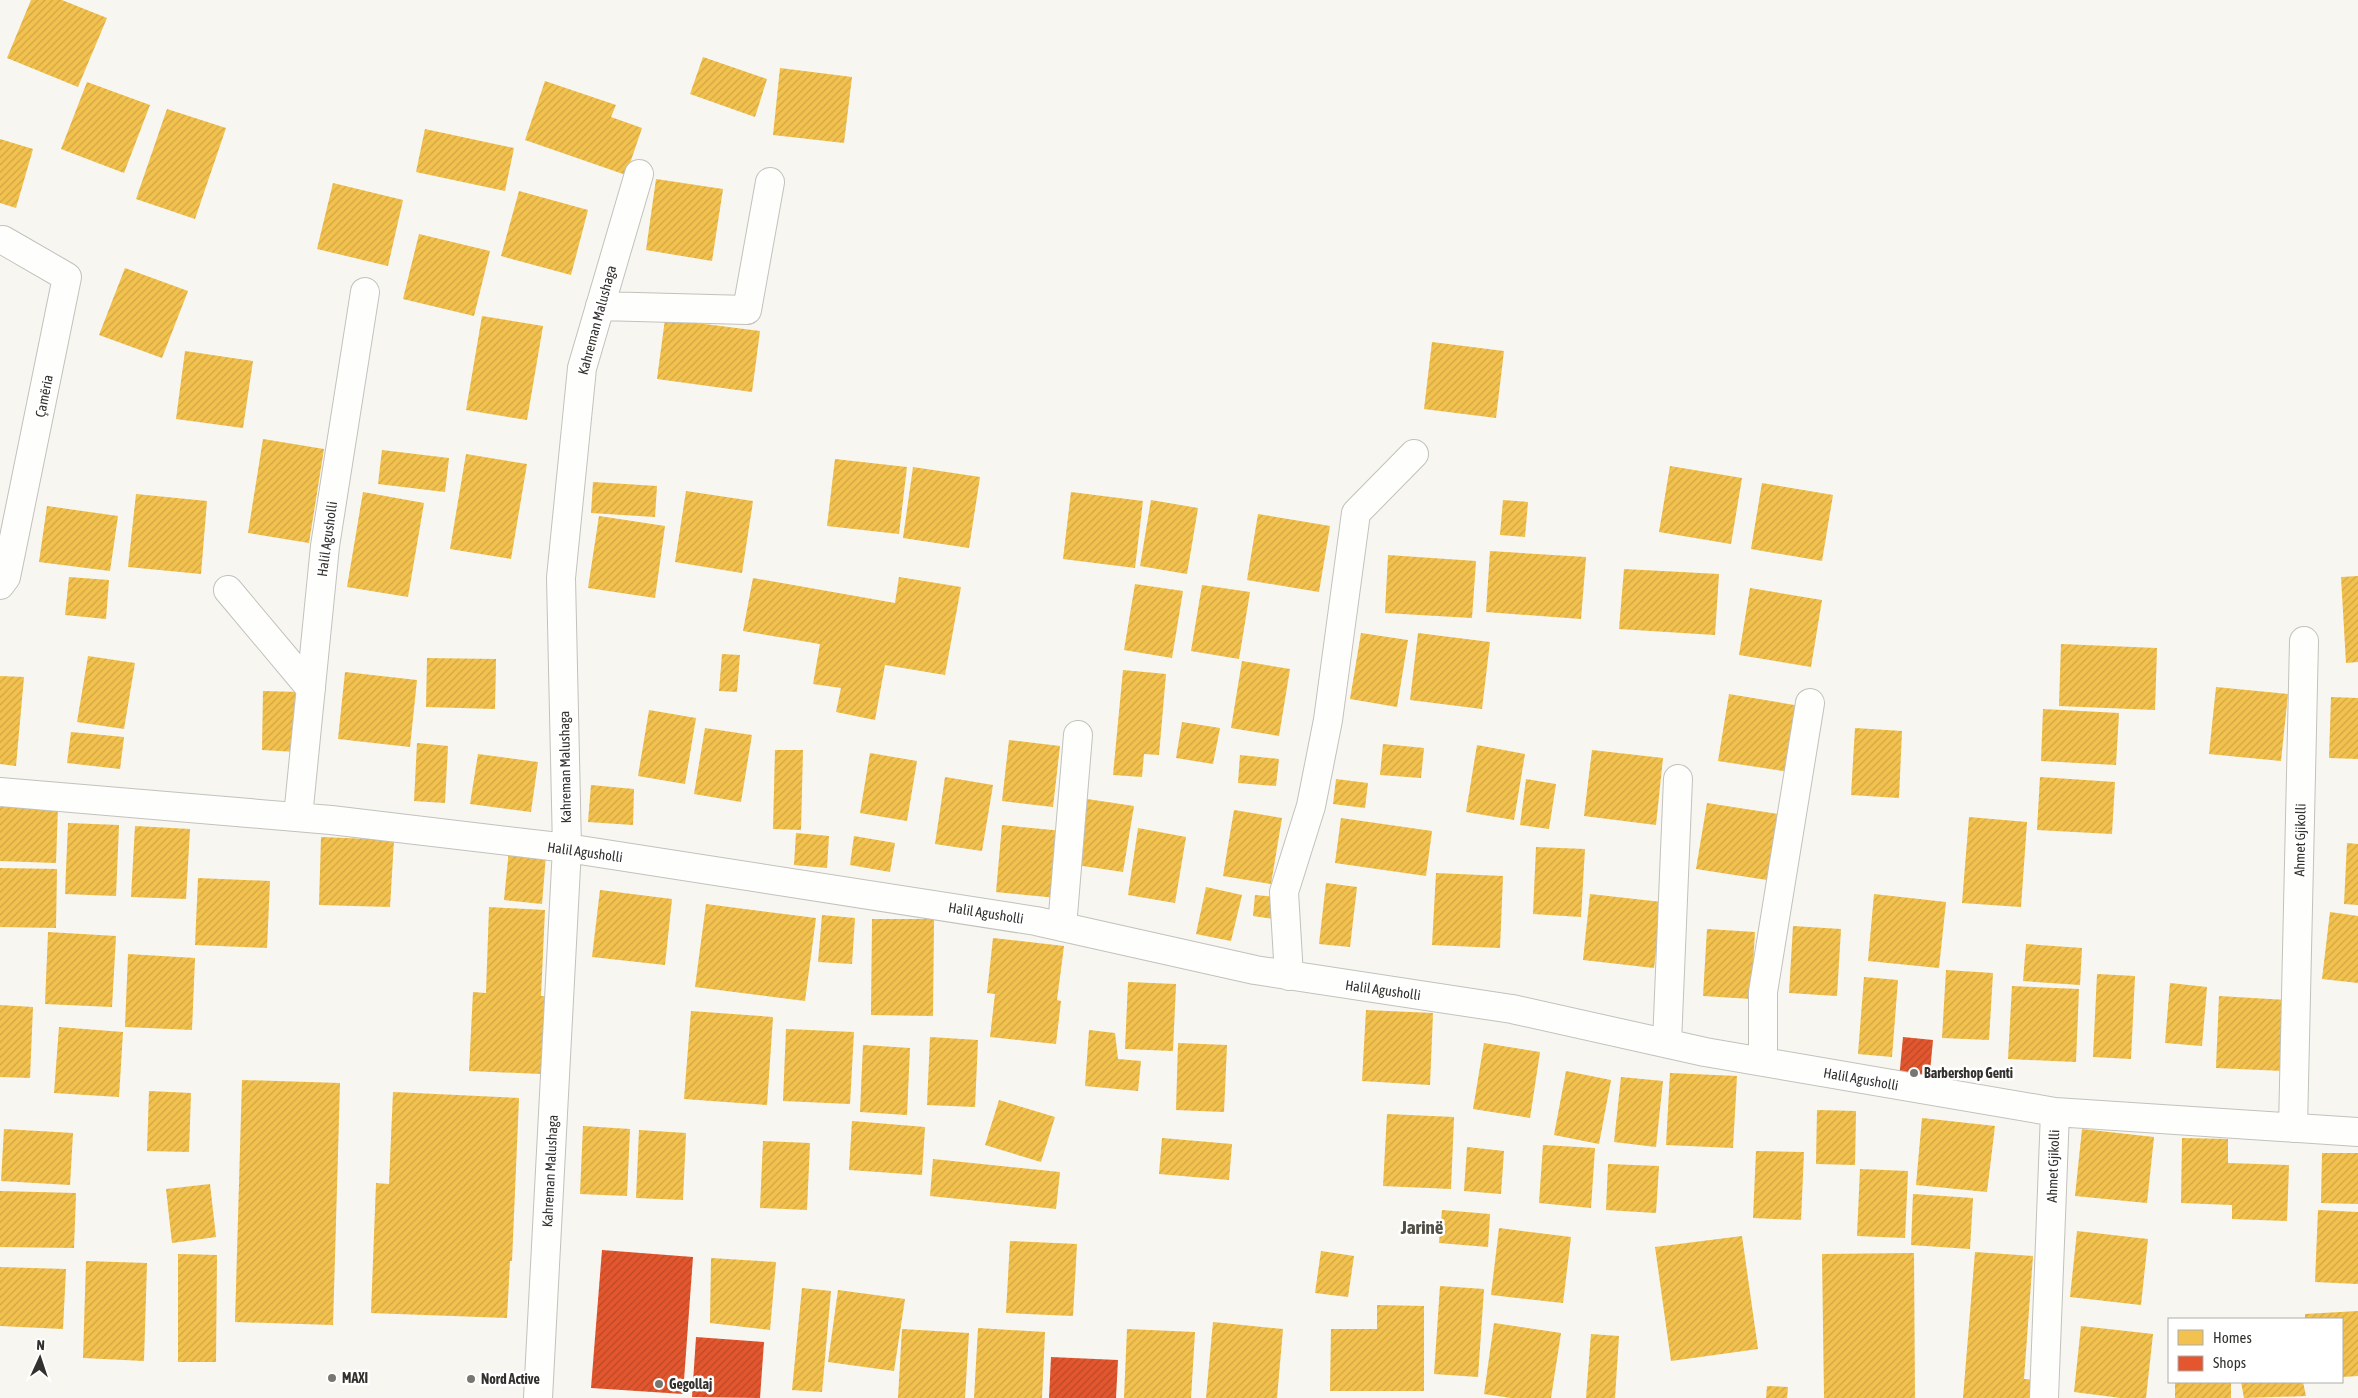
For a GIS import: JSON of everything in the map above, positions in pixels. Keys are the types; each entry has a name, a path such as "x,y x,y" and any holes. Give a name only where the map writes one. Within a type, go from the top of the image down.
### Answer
{"street":[{"name":"Kahreman Malushaga","path":"538,1398 566,848 561,578 582,368 639,174"},
{"path":"600,306 747,310 770,182"},
{"name":"Çamëria","path":"0,585 6,577 67,277 3,240"},
{"name":"Halil Agusholli","path":"298,817 325,546 365,292"},
{"path":"1289,976 1284,892 1311,806 1328,720 1356,513 1414,454"},
{"path":"228,590 311,689"},
{"name":"Ahmet Gjikolli","path":"2293,1128 2304,641"},
{"path":"1763,1062 1763,992 1810,703"},
{"path":"1062,927 1078,735"},
{"path":"1668,1043 1678,779"},
{"name":"Halil Agusholli","path":"0,792 298,817 566,848 1036,921 1255,970 1512,1009 1763,1062 2055,1112"},
{"name":"Ahmet Gjikolli","path":"2044,1398 2055,1112 2358,1132"}],"building: Homes":[{"path":"31,0 62,0 107,18 78,87 7,58"},
{"path":"703,57 767,79 755,117 690,94"},
{"path":"780,68 852,77 844,143 773,135"},
{"path":"545,81 616,105 611,117 642,128 626,175 525,140"},
{"path":"87,82 150,105 124,173 61,149"},
{"path":"167,109 226,128 195,219 136,199"},
{"path":"425,129 514,148 505,191 416,172"},
{"path":"0,139 33,149 16,208 0,203"},
{"path":"656,179 723,189 712,261 646,250"},
{"path":"333,183 403,200 388,266 317,249"},
{"path":"519,191 588,210 571,275 501,256"},
{"path":"419,234 490,251 474,316 403,299"},
{"path":"125,268 188,291 162,358 99,335"},
{"path":"482,316 543,326 527,420 466,410"},
{"path":"665,319 760,331 752,392 657,379"},
{"path":"1432,342 1504,351 1496,418 1424,409"},
{"path":"185,351 253,361 243,428 176,419"},
{"path":"263,439 324,449 309,543 248,533"},
{"path":"382,450 449,458 445,492 378,484"},
{"path":"466,454 527,464 511,559 450,549"},
{"path":"835,459 907,467 899,534 827,526"},
{"path":"1670,466 1742,478 1731,544 1659,532"},
{"path":"913,467 980,477 969,548 903,538"},
{"path":"593,482 657,486 655,517 591,513"},
{"path":"1762,483 1833,495 1822,561 1751,549"},
{"path":"686,491 753,501 742,573 675,562"},
{"path":"363,492 424,503 408,597 347,587"},
{"path":"1071,492 1143,501 1135,568 1063,559"},
{"path":"136,494 207,501 201,574 128,567"},
{"path":"1151,500 1198,508 1187,574 1140,566"},
{"path":"1503,500 1528,502 1525,537 1500,535"},
{"path":"47,506 118,516 110,571 39,562"},
{"path":"1258,514 1330,526 1319,592 1247,580"},
{"path":"599,516 665,526 655,598 588,588"},
{"path":"1490,551 1586,557 1581,619 1486,612"},
{"path":"1388,555 1476,561 1472,618 1385,613"},
{"path":"1624,569 1719,574 1715,635 1619,629"},
{"path":"2358,576 2358,662 2346,663 2341,577"},
{"path":"69,577 109,580 106,619 65,615"},
{"path":"899,577 961,587 945,675 885,665 875,720 836,712 841,688 813,684 820,644 743,631 753,578 895,603"},
{"path":"1135,584 1183,591 1172,658 1124,650"},
{"path":"1202,585 1250,592 1239,659 1191,651"},
{"path":"1750,588 1822,600 1811,667 1739,655"},
{"path":"1361,633 1408,640 1397,707 1350,699"},
{"path":"1418,633 1490,642 1482,709 1410,700"},
{"path":"2061,644 2157,648 2155,710 2059,706"},
{"path":"722,654 740,655 737,692 719,691"},
{"path":"88,656 135,663 124,729 77,722"},
{"path":"427,658 496,659 495,709 426,707"},
{"path":"1242,661 1290,669 1279,736 1231,728"},
{"path":"1123,670 1166,674 1159,755 1144,754 1142,777 1113,775"},
{"path":"345,672 417,680 410,747 338,739"},
{"path":"0,676 24,677 16,766 0,764"},
{"path":"2216,687 2288,694 2281,761 2209,754"},
{"path":"263,691 299,692 297,752 262,750"},
{"path":"1729,694 1800,706 1789,772 1718,761"},
{"path":"2331,697 2358,698 2358,759 2329,758"},
{"path":"2043,709 2119,713 2116,765 2041,761"},
{"path":"649,710 696,718 685,784 638,776"},
{"path":"1182,722 1220,728 1213,764 1176,758"},
{"path":"705,728 752,735 741,802 694,794"},
{"path":"1855,728 1902,731 1899,798 1851,795"},
{"path":"71,732 124,737 120,769 67,763"},
{"path":"1009,740 1060,746 1053,807 1002,801"},
{"path":"417,743 448,746 445,803 414,801"},
{"path":"1383,744 1424,748 1421,778 1380,775"},
{"path":"1477,745 1525,754 1514,820 1466,812"},
{"path":"775,750 803,750 801,830 773,829"},
{"path":"1592,750 1663,758 1656,825 1584,816"},
{"path":"870,753 917,761 907,821 860,813"},
{"path":"478,754 538,762 531,812 470,804"},
{"path":"1240,755 1279,759 1276,786 1238,783"},
{"path":"945,777 993,785 982,851 935,844"},
{"path":"2040,777 2115,782 2112,834 2037,830"},
{"path":"1336,779 1368,783 1365,808 1333,804"},
{"path":"1526,779 1556,784 1549,829 1520,825"},
{"path":"591,785 634,789 633,825 588,822"},
{"path":"1087,799 1134,806 1123,872 1076,865"},
{"path":"0,803 58,806 56,863 0,861"},
{"path":"1707,803 1778,814 1767,880 1696,869"},
{"path":"1234,810 1282,818 1271,884 1223,876"},
{"path":"1969,817 2027,822 2021,907 1962,903"},
{"path":"1341,818 1432,831 1426,876 1335,863"},
{"path":"68,823 119,825 116,896 65,894"},
{"path":"1002,825 1063,831 1057,898 996,892"},
{"path":"135,826 190,829 186,899 131,897"},
{"path":"1138,828 1186,837 1175,903 1128,895"},
{"path":"796,833 829,836 827,868 794,865"},
{"path":"854,836 895,843 890,872 850,865"},
{"path":"321,837 394,840 390,907 319,905"},
{"path":"2347,843 2358,844 2358,905 2344,904"},
{"path":"1536,847 1585,849 1581,917 1533,914"},
{"path":"509,849 546,855 542,904 504,900"},
{"path":"0,868 57,869 56,928 0,927"},
{"path":"1436,873 1503,876 1500,948 1432,945"},
{"path":"198,878 270,881 267,948 195,945"},
{"path":"1326,883 1357,887 1350,947 1319,944"},
{"path":"1206,887 1242,895 1231,941 1196,934"},
{"path":"600,890 672,899 665,965 592,957"},
{"path":"1590,894 1662,902 1654,968 1583,960"},
{"path":"1874,894 1946,902 1939,968 1868,961"},
{"path":"1255,895 1276,897 1274,919 1253,916"},
{"path":"706,904 816,918 805,1001 695,987"},
{"path":"489,907 545,910 541,996 545,996 542,1074 469,1071 473,992 486,993"},
{"path":"2330,912 2358,916 2358,983 2322,979"},
{"path":"822,915 855,918 852,964 818,962"},
{"path":"872,919 934,919 933,1016 871,1015"},
{"path":"1793,926 1841,929 1837,996 1789,993"},
{"path":"1707,929 1755,932 1751,999 1703,996"},
{"path":"48,932 116,936 112,1007 45,1004"},
{"path":"993,938 1064,946 1057,1000 1061,1001 1056,1044 990,1037 995,994 987,993"},
{"path":"2026,944 2082,948 2080,985 2023,981"},
{"path":"128,954 195,958 192,1030 125,1027"},
{"path":"1946,970 1993,973 1989,1040 1942,1038"},
{"path":"2097,974 2135,976 2131,1059 2093,1057"},
{"path":"1864,977 1898,980 1892,1057 1858,1054"},
{"path":"1128,982 1176,984 1173,1051 1125,1049"},
{"path":"2170,983 2207,987 2202,1046 2165,1043"},
{"path":"2012,986 2079,989 2076,1062 2008,1059"},
{"path":"2219,996 2287,1000 2283,1071 2216,1068"},
{"path":"0,1005 33,1007 30,1078 0,1077"},
{"path":"1366,1010 1433,1013 1430,1085 1362,1081"},
{"path":"691,1011 773,1017 767,1105 684,1099"},
{"path":"59,1027 123,1032 119,1097 54,1093"},
{"path":"786,1029 854,1032 850,1104 783,1101"},
{"path":"1089,1030 1115,1033 1118,1059 1141,1061 1138,1091 1085,1086"},
{"path":"930,1037 978,1040 975,1107 927,1105"},
{"path":"1178,1043 1227,1045 1224,1112 1176,1110"},
{"path":"1484,1043 1540,1052 1530,1118 1473,1109"},
{"path":"863,1045 910,1048 907,1115 860,1112"},
{"path":"1566,1071 1611,1080 1599,1144 1554,1135"},
{"path":"1670,1073 1737,1076 1733,1148 1666,1145"},
{"path":"1621,1077 1663,1081 1656,1147 1614,1142"},
{"path":"242,1080 340,1083 333,1325 235,1322"},
{"path":"149,1091 191,1093 189,1152 147,1151"},
{"path":"393,1092 519,1098 512,1261 510,1261 507,1318 371,1313 376,1183 389,1184"},
{"path":"999,1100 1055,1117 1041,1162 985,1145"},
{"path":"1817,1110 1856,1111 1855,1165 1816,1164"},
{"path":"1387,1114 1454,1117 1451,1189 1383,1186"},
{"path":"1922,1118 1995,1126 1987,1192 1916,1185"},
{"path":"852,1121 925,1127 922,1175 849,1170"},
{"path":"583,1126 630,1129 627,1196 580,1194"},
{"path":"4,1129 73,1133 70,1185 1,1181"},
{"path":"2082,1129 2154,1137 2147,1203 2075,1196"},
{"path":"639,1130 686,1133 683,1200 636,1198"},
{"path":"1162,1138 1232,1144 1229,1180 1159,1174"},
{"path":"2182,1138 2228,1139 2228,1163 2289,1165 2287,1221 2232,1219 2232,1205 2181,1203"},
{"path":"763,1141 810,1143 807,1210 760,1208"},
{"path":"1543,1145 1595,1148 1591,1208 1539,1203"},
{"path":"1467,1147 1504,1151 1501,1194 1464,1191"},
{"path":"1756,1151 1804,1152 1801,1220 1753,1218"},
{"path":"2322,1153 2358,1153 2358,1204 2321,1203"},
{"path":"933,1159 1060,1172 1056,1209 930,1196"},
{"path":"1608,1164 1659,1166 1656,1213 1606,1210"},
{"path":"1860,1169 1908,1171 1905,1238 1857,1236"},
{"path":"210,1184 216,1237 172,1243 166,1189"},
{"path":"0,1191 76,1193 74,1248 0,1247"},
{"path":"1913,1194 1973,1198 1970,1249 1911,1245"},
{"path":"1442,1210 1490,1214 1488,1247 1439,1243"},
{"path":"2318,1210 2358,1212 2358,1284 2315,1282"},
{"path":"1499,1228 1571,1237 1563,1303 1491,1295"},
{"path":"2077,1231 2148,1239 2141,1305 2070,1297"},
{"path":"1742,1236 1758,1349 1671,1361 1655,1247"},
{"path":"1010,1241 1077,1244 1073,1316 1006,1313"},
{"path":"1321,1251 1354,1256 1348,1297 1315,1293"},
{"path":"1975,1252 2033,1256 2024,1379 2036,1380 2034,1398 1963,1398"},
{"path":"1914,1253 1915,1398 1824,1398 1822,1254"},
{"path":"178,1254 217,1255 216,1362 178,1362"},
{"path":"711,1258 776,1262 770,1330 710,1323"},
{"path":"86,1261 147,1263 144,1361 83,1358"},
{"path":"0,1267 66,1269 63,1329 0,1326"},
{"path":"1440,1286 1484,1289 1478,1377 1434,1374"},
{"path":"802,1288 831,1291 822,1392 792,1390"},
{"path":"838,1290 905,1299 894,1371 828,1362"},
{"path":"1377,1305 1424,1306 1424,1391 1330,1391 1331,1329 1377,1329"},
{"path":"2358,1311 2358,1376 2343,1377 2343,1318 2305,1318 2305,1314"},
{"path":"1213,1322 1283,1329 1277,1398 1206,1398"},
{"path":"1494,1323 1561,1333 1551,1398 1511,1398 1484,1394"},
{"path":"2081,1326 2153,1334 2146,1398 2121,1398 2074,1392"},
{"path":"978,1328 1045,1332 1042,1398 974,1398"},
{"path":"902,1329 969,1333 965,1398 898,1398"},
{"path":"1127,1329 1195,1332 1191,1398 1124,1398"},
{"path":"1591,1334 1619,1336 1615,1398 1586,1398"},
{"path":"2175,1383 2231,1383 2231,1398 2175,1398"},
{"path":"2241,1383 2303,1383 2306,1396 2244,1398"},
{"path":"1767,1386 1788,1387 1787,1398 1766,1398"}],"building: Shops":[{"path":"1903,1037 1933,1040 1929,1082 1899,1079"},
{"path":"602,1250 693,1257 683,1394 591,1388"},
{"path":"696,1337 764,1342 760,1398 692,1397"},
{"path":"1051,1357 1118,1360 1116,1398 1049,1398"}],"place":[{"name":"Barbershop Genti","path":"1914,1073"},
{"name":"MAXI","path":"332,1378"},
{"name":"Nord Active","path":"471,1379"},
{"name":"Gegollaj","path":"659,1384"}],"district":[{"name":"Jarinë","path":"1422,1227"}]}
